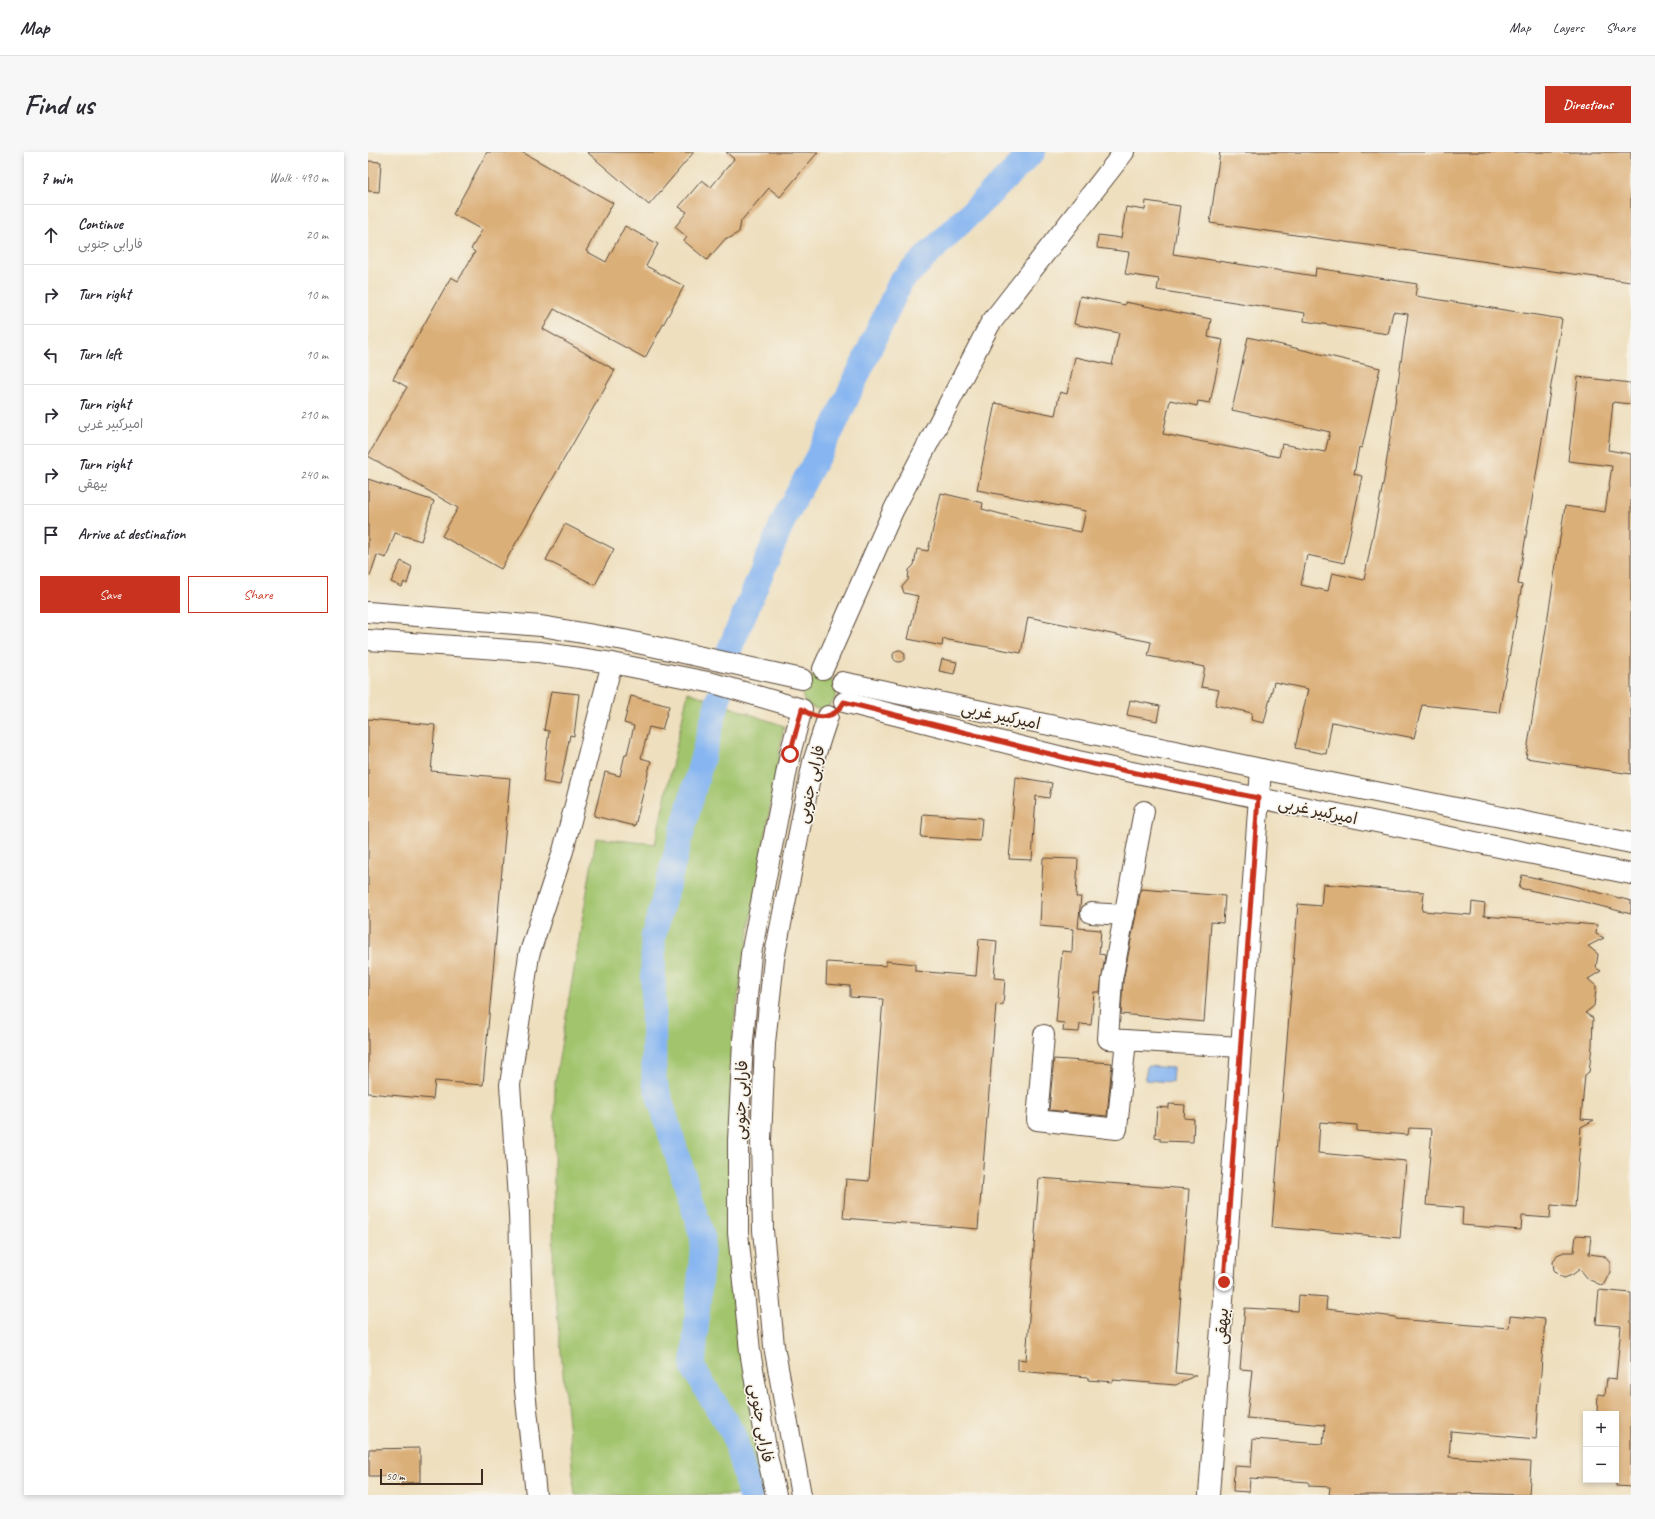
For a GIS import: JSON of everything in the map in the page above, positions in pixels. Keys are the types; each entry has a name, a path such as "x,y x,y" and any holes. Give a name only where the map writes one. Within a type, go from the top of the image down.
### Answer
{"street":[{"path":"822,669 893,511 990,324 1124,152"},
{"path":"368,612 541,626 624,640 802,679"},
{"path":"368,640 539,652 612,663 713,683 802,709 814,716 828,716 840,708 844,702 845,695 842,682 830,671 822,669 811,672 802,679 797,694 802,709"},
{"path":"536,1495 524,1381 519,1213 510,1085 529,955 562,851 612,663"},
{"name":"امیرکبیر غربی","path":"842,682 1261,769 1631,843"},
{"name":"امیرکبیر غربی","path":"844,702 1078,761 1631,874"},
{"name":"فارابی جنوبی","path":"776,1495 768,1460 750,1351 738,1233 738,1140 742,1041 751,954 790,754 802,709"},
{"name":"فارابی جنوبی","path":"801,1495 792,1456 774,1346 763,1230 761,1140 765,1043 774,958 812,762 828,716"},
{"name":"بیهقی","path":"1209,1495 1261,769"},
{"path":"1144,810 1112,980 1108,1039 1240,1047"},
{"path":"1091,913 1125,915"},
{"path":"1044,1035 1036,1120 1117,1129 1126,1040"}],"green space":[{"path":"819,675 831,680 836,692 831,704 819,709 807,704 802,692 807,680"},
{"path":"688,692 784,726 733,1027 732,1183 769,1495 575,1495 553,1271 555,1082 596,838 655,844"}],"water":[{"path":"1147,1066 1173,1068 1172,1082 1145,1080"}],"building":[{"path":"487,152 522,152 613,203 586,251 606,262 625,226 658,244 646,266 684,286 645,358 554,309 543,329 615,370 501,569 442,536 458,508 368,456 407,387 393,379 451,277 458,281 475,252 471,249 482,230 453,214"},
{"path":"587,152 694,152 649,205"},
{"path":"726,152 818,152 780,197 769,188 741,221 739,232 730,238 726,238 707,260 684,241 687,237 675,227 687,212 679,207 702,180 711,187 734,159"},
{"path":"1220,152 1631,152 1631,282 1210,223"},
{"path":"368,161 381,162 379,192 368,191"},
{"path":"1146,201 1180,206 1173,254 1315,276 1316,268 1417,284 1415,296 1562,319 1518,584 1522,585 1499,713 1422,705 1414,738 1332,722 1326,754 1295,748 1308,689 1274,682 1264,723 1251,720 1252,713 1215,705 1219,690 1201,687 1205,667 1148,656 1151,642 1028,617 1021,653 943,639 942,646 908,639 918,596 904,593 902,587 908,580 909,570 914,565 917,549 928,551 941,493 983,503 982,509 1042,525 1081,532 1086,511 977,490 995,403 1055,415 1060,392 1067,394 1075,357 1112,365 1119,333 1074,324 1080,296 1125,305 1125,302 1211,319 1208,337 1223,340 1210,403 1198,401 1197,406 1170,400 1163,434 1279,457 1282,444 1325,452 1330,432 1232,410 1248,337 1380,368 1362,448 1359,447 1354,474 1362,476 1344,563 1307,555 1301,585 1328,591 1332,573 1364,580 1384,479 1408,314 1393,312 1388,334 1304,321 1305,313 1157,290 1159,279 1125,274 1129,252 1097,248 1098,235 1121,238 1126,207 1145,210"},
{"path":"1578,377 1631,383 1631,404 1613,402 1608,450 1631,454 1631,774 1526,758 1565,506 1605,512 1612,466 1568,461"},
{"path":"368,479 434,501 421,541 395,533 386,558 377,555 370,576 368,575"},
{"path":"565,524 614,549 595,585 546,560"},
{"path":"401,561 412,567 407,584 404,582 402,587 391,582"},
{"path":"901,650 904,651 904,661 897,662 894,661 893,654 894,651"},
{"path":"942,659 957,662 954,674 939,671"},
{"path":"551,691 579,694 574,736 570,735 560,785 543,782 549,731 544,730"},
{"path":"631,696 669,706 662,730 649,727 641,758 651,761 635,826 594,816 605,772 620,776 625,754 627,754 634,726 624,723"},
{"path":"1130,700 1160,706 1157,721 1127,715"},
{"path":"368,719 435,725 431,771 510,778 483,1085 435,1081 433,1099 368,1093"},
{"path":"1016,777 1052,783 1049,798 1036,796 1032,860 1009,859"},
{"path":"923,814 982,818 980,841 921,837"},
{"path":"1043,858 1078,859 1076,897 1081,897 1078,928 1101,930 1099,954 1105,955 1100,992 1094,992 1091,1025 1080,1024 1079,1032 1063,1031 1064,1023 1056,1022 1062,951 1072,952 1073,929 1040,926"},
{"path":"1522,875 1570,885 1631,901 1631,914 1573,899 1519,888"},
{"path":"1323,884 1424,892 1422,911 1471,915 1472,902 1485,904 1484,916 1597,925 1596,934 1604,938 1588,946 1598,954 1596,968 1601,971 1588,979 1596,986 1596,989 1594,1006 1585,1013 1593,1018 1592,1046 1589,1072 1585,1075 1581,1119 1594,1120 1581,1127 1575,1207 1551,1205 1550,1218 1522,1216 1521,1230 1462,1225 1463,1208 1426,1205 1432,1129 1409,1128 1408,1135 1357,1131 1357,1125 1320,1122 1318,1153 1406,1161 1400,1238 1272,1227 1298,904 1321,906"},
{"path":"1141,889 1225,896 1223,923 1211,922 1204,1022 1121,1014 1123,981"},
{"path":"979,939 997,941 994,978 1005,979 1003,1005 996,1004 978,1229 843,1218 846,1179 869,1181 883,999 850,997 850,986 826,984 827,962 886,966 886,961 915,964 915,971 976,976"},
{"path":"1054,1059 1112,1063 1107,1116 1049,1110"},
{"path":"1169,1104 1185,1105 1184,1118 1194,1119 1193,1142 1160,1141 1160,1138 1155,1137 1157,1107 1169,1108"},
{"path":"1039,1178 1189,1189 1175,1373 1196,1375 1176,1385 1113,1380 1113,1382 1088,1380 1088,1377 1018,1371 1018,1359 1026,1360"},
{"path":"1576,1235 1591,1236 1589,1254 1604,1256 1610,1263 1610,1272 1603,1286 1588,1279 1580,1269 1572,1275 1564,1278 1554,1270 1553,1262 1557,1255 1564,1252 1574,1252"},
{"path":"1599,1290 1631,1293 1631,1487 1616,1486 1616,1483 1619,1483 1619,1411 1597,1411 1598,1394 1605,1395 1607,1378 1616,1379 1621,1326 1596,1324"},
{"path":"1299,1295 1327,1297 1326,1309 1396,1317 1396,1319 1509,1328 1510,1316 1545,1319 1536,1439 1451,1431 1449,1457 1531,1462 1529,1495 1458,1493 1458,1495 1329,1495 1330,1487 1309,1486 1309,1482 1250,1478 1249,1492 1233,1491 1234,1466 1251,1467 1253,1439 1323,1444 1325,1425 1247,1418 1252,1370 1240,1369 1245,1308 1298,1311"},
{"path":"420,1448 420,1482 401,1483 401,1476 369,1476 369,1449"}],"waterway":[{"path":"728,653 784,519 833,428 901,281 1033,152"},
{"path":"719,697 653,938 654,1080 703,1239 693,1368 734,1435 750,1495"}],"route":[{"path":"790,754 802,709 808,714 822,718 835,713 844,702 1078,761 1258,798 1224,1282"}]}
